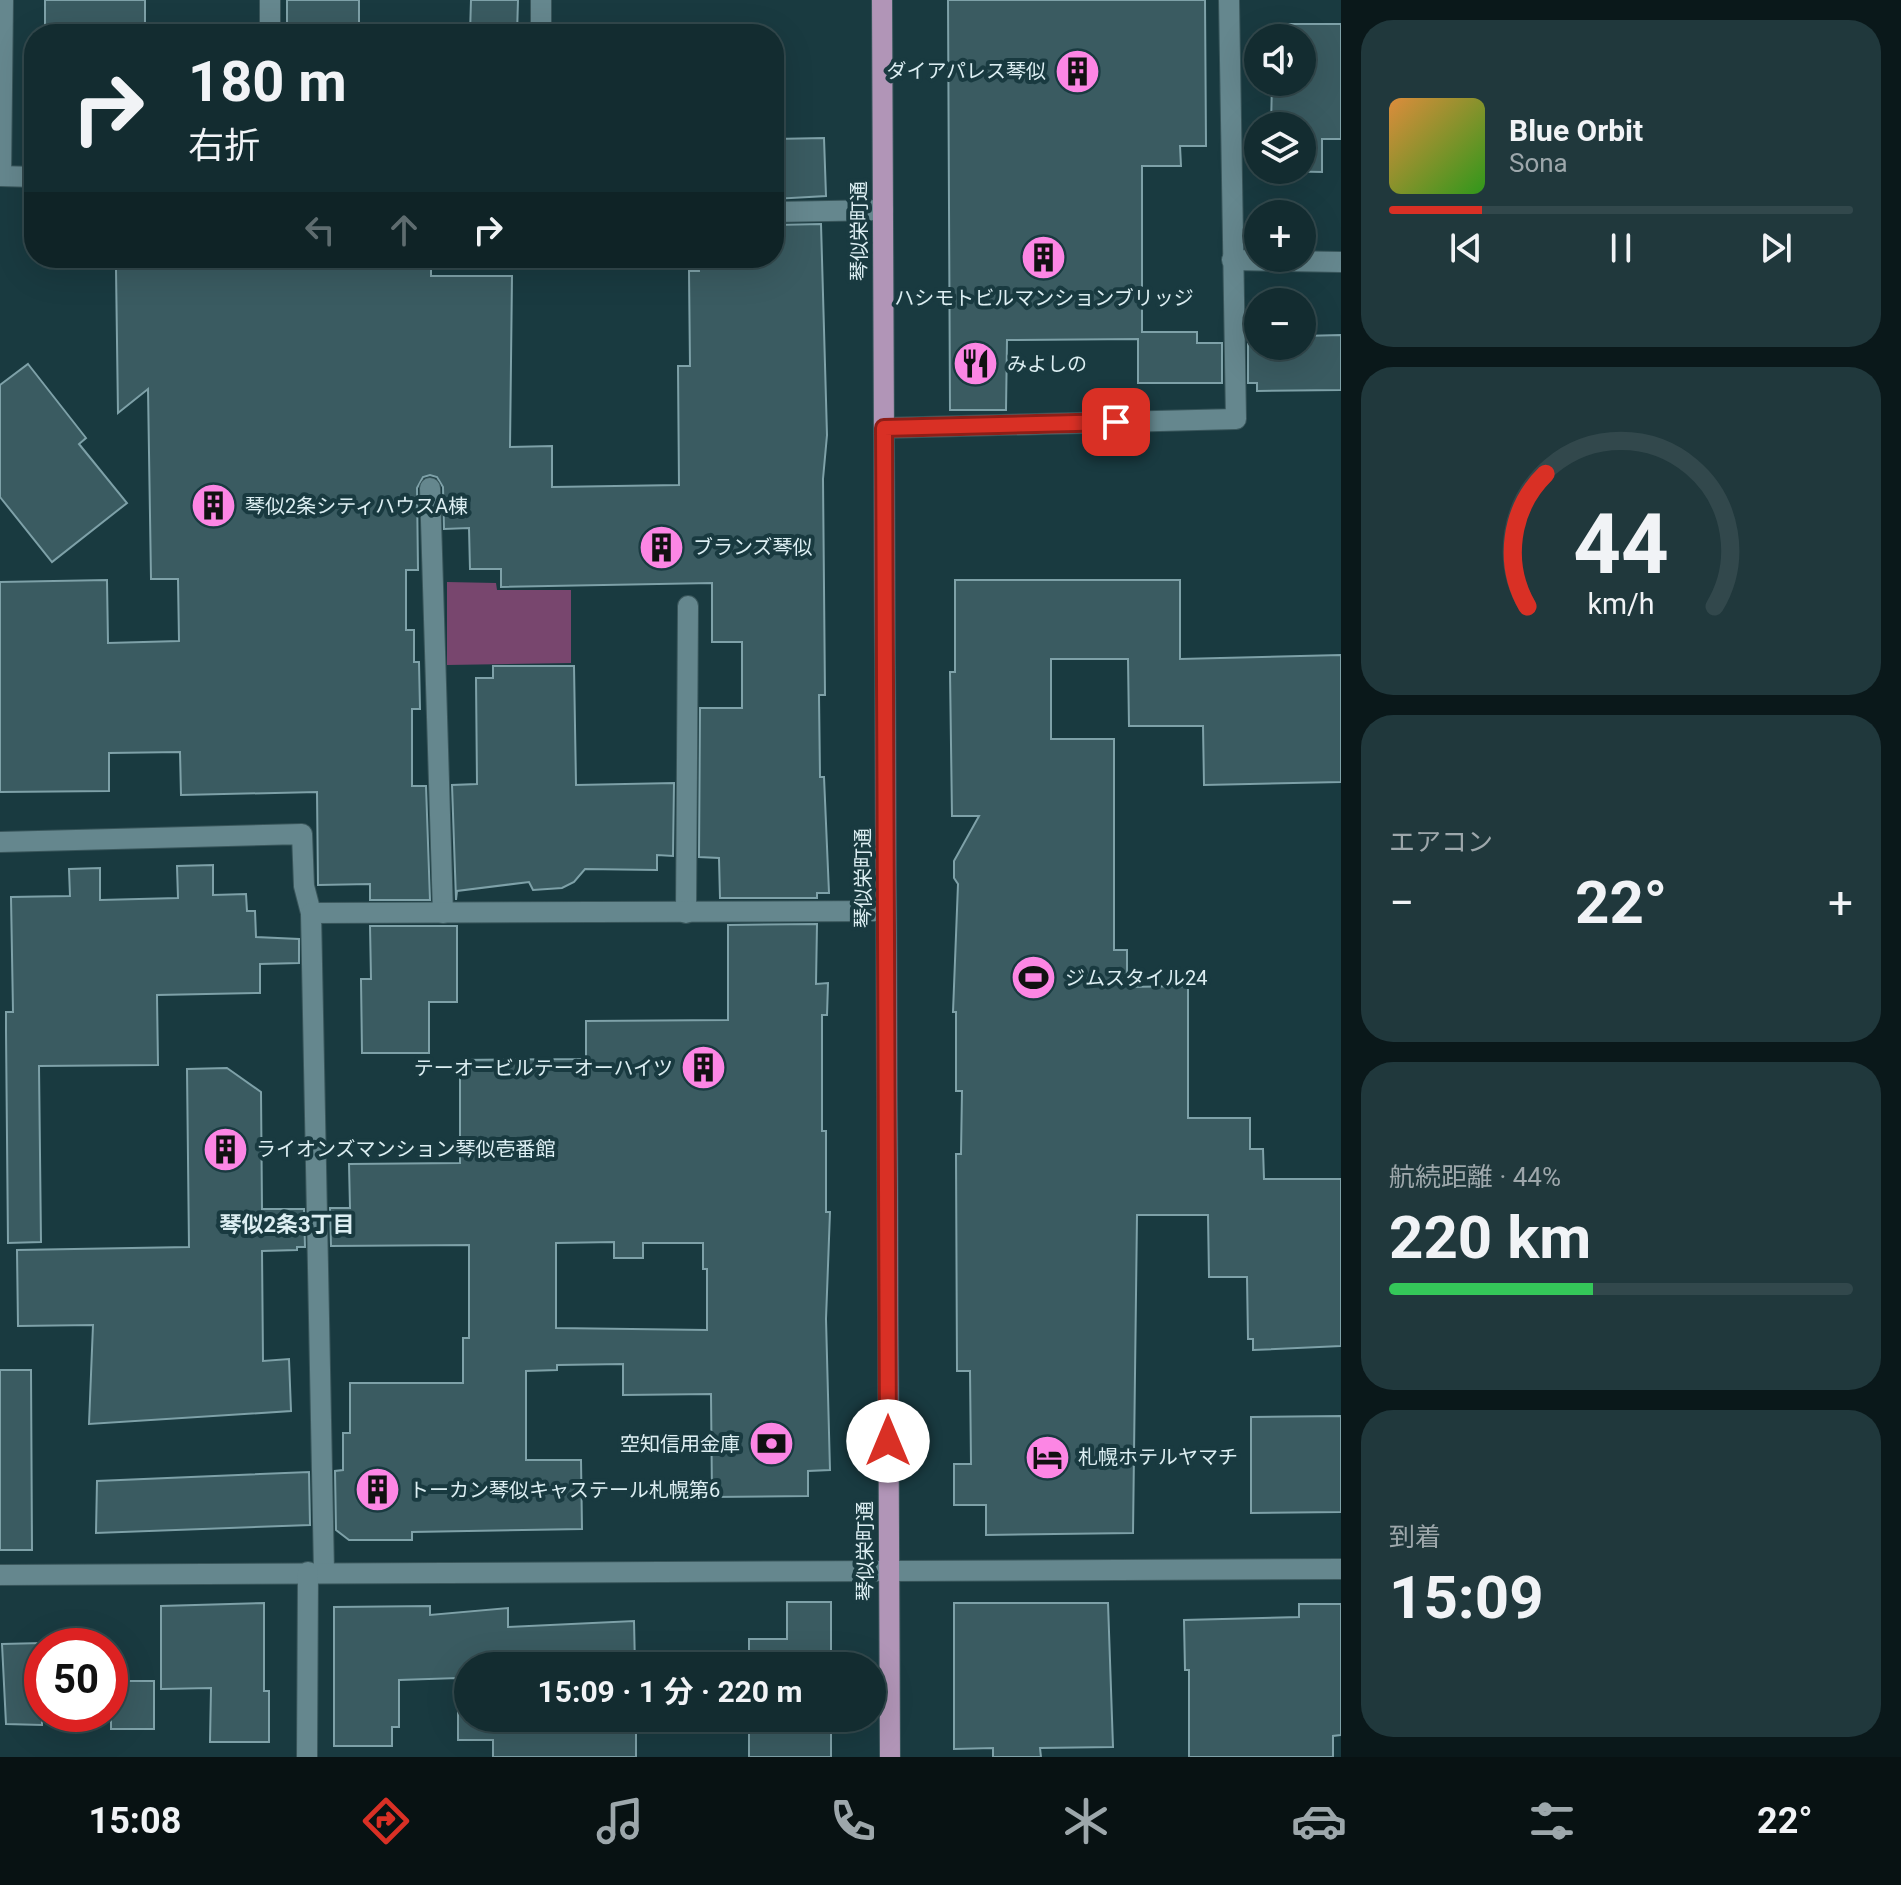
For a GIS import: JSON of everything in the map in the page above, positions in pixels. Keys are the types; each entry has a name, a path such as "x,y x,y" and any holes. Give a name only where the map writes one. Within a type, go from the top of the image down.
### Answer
{"main road":[{"name":"琴似栄町通","path":"882,0 890,1757"}],"street":[{"path":"3,0 1,176 24,177"},
{"path":"270,0 270,24"},
{"path":"541,0 541,24"},
{"path":"884,428 1236,419 1229,0"},
{"path":"784,212 883,210"},
{"path":"1232,260 1341,262"},
{"path":"430,488 443,913"},
{"path":"686,913 688,606"},
{"path":"0,842 302,834 304,886 311,913 316,1572 307,1757"},
{"path":"311,913 886,911"},
{"path":"0,1575 1341,1569"}],"shaded area":[{"path":"447,582 496,583 497,590 571,590 571,663 447,665"}],"building":[{"path":"45,0 145,0 145,24 45,24"},
{"path":"287,0 359,0 359,24 287,24"},
{"path":"471,0 518,0 517,24 470,24"},
{"path":"948,0 1205,0 1206,146 1180,146 1181,166 1142,166 1142,332 1197,332 1197,343 1222,343 1222,383 1138,383 1138,339 1007,340 1006,410 950,410"},
{"path":"1316,24 1341,24 1341,139 1322,139 1322,172 1316,172 1316,112 1271,112 1272,96 1316,96"},
{"path":"824,138 826,196 784,198 784,139"},
{"path":"821,224 827,435 823,479 825,695 819,695 820,777 824,777 829,893 817,893 817,898 720,898 719,858 699,857 700,708 742,708 742,642 712,642 712,583 501,587 501,569 470,569 469,528 444,529 443,487 437,477 430,475 423,477 417,488 418,570 406,570 406,630 414,630 414,662 419,662 420,709 412,709 412,786 426,786 430,900 370,900 370,884 318,885 317,792 181,795 180,752 109,753 109,791 0,792 0,582 107,580 108,643 179,641 178,579 151,579 148,389 118,413 116,269 431,268 431,276 512,276 510,447 552,446 552,487 679,485 678,366 690,366 689,271 699,271 699,268 784,268 784,225"},
{"path":"1341,335 1341,390 1257,391 1257,383 1248,383 1248,360 1316,360 1316,336"},
{"path":"28,364 86,438 79,444 127,503 52,562 0,497 0,385"},
{"path":"955,580 1180,580 1180,659 1341,655 1341,782 1204,785 1203,726 1129,726 1128,659 1051,659 1051,739 1114,739 1114,950 1127,950 1127,987 1188,986 1188,1118 1250,1118 1250,1149 1263,1149 1264,1179 1341,1179 1341,1346 1253,1350 1253,1339 1248,1339 1247,1277 1209,1277 1208,1215 1137,1215 1133,1533 986,1535 986,1505 954,1505 954,1464 971,1464 970,1371 957,1371 956,1154 961,1154 962,1091 956,1091 956,1012 953,1012 958,884 954,878 954,861 979,816 952,816 950,672 955,672"},
{"path":"493,666 574,666 576,785 674,783 673,856 657,855 657,870 585,869 574,882 562,888 533,890 529,882 457,891 456,900 452,785 477,784 476,678 493,678"},
{"path":"213,865 213,895 246,894 247,911 255,911 256,937 299,939 299,963 260,964 260,993 157,995 158,1065 39,1066 41,1242 8,1243 6,1012 13,1012 11,897 70,896 69,869 100,868 100,900 178,898 177,866"},
{"path":"817,924 816,984 828,983 827,1015 822,1015 822,1131 826,1131 826,1212 830,1212 826,1319 830,1470 808,1471 808,1496 712,1497 711,1394 623,1395 623,1364 557,1365 557,1370 526,1371 526,1460 581,1460 582,1529 412,1532 412,1540 349,1540 336,1530 335,1471 343,1470 343,1433 350,1433 350,1383 463,1383 463,1338 469,1338 469,1245 331,1246 330,1208 350,1208 349,1164 460,1163 460,1060 586,1059 586,1021 728,1020 728,925","holes":["614,1242 614,1258 643,1258 643,1243 703,1243 703,1269 707,1269 707,1330 556,1328 556,1243"]},
{"path":"370,926 457,926 457,1002 429,1002 429,1053 362,1053 361,979 371,979"},
{"name":"ライオンズマンション琴似壱番館","path":"227,1068 261,1092 262,1209 304,1209 305,1247 262,1251 263,1361 289,1359 291,1411 89,1424 93,1325 18,1326 17,1250 189,1247 187,1069"},
{"path":"0,1370 31,1370 32,1550 0,1550"},
{"path":"1341,1416 1341,1512 1251,1513 1251,1417"},
{"path":"309,1472 310,1525 96,1533 97,1481"},
{"path":"787,1602 831,1602 831,1652 749,1652 749,1639 787,1639"},
{"path":"264,1603 264,1691 269,1691 269,1742 210,1742 211,1688 161,1689 161,1606"},
{"path":"954,1603 1108,1603 1113,1747 1040,1748 1041,1757 993,1757 993,1748 954,1749"},
{"path":"1299,1604 1341,1604 1341,1735 1333,1736 1333,1757 1189,1757 1189,1670 1185,1670 1184,1620 1299,1617"},
{"path":"430,1606 430,1615 508,1608 508,1627 634,1621 635,1652 454,1652 454,1678 399,1680 399,1727 392,1727 392,1746 334,1746 334,1607"},
{"path":"24,1643 24,1724 6,1724 2,1644"},
{"path":"128,1681 154,1681 154,1729 128,1729"},
{"path":"458,1732 636,1732 636,1757 493,1757 493,1740 458,1740"},
{"path":"749,1732 831,1732 831,1757 749,1757"}],"place":[{"name":"ダイアパレス琴似","path":"1077,71"},
{"name":"ハシモトビルマンションブリッジ","path":"1044,258"},
{"name":"みよしの","path":"976,364"},
{"name":"琴似2条シティハウスA棟","path":"214,506"},
{"name":"ブランズ琴似","path":"662,547"},
{"name":"ジムスタイル24","path":"1034,978"},
{"name":"テーオービルテーオーハイツ","path":"704,1068"},
{"name":"ライオンズマンション琴似壱番館","path":"225,1149"},
{"name":"空知信用金庫","path":"771,1444"},
{"name":"札幌ホテルヤマチ","path":"1047,1457"},
{"name":"トーカン琴似キャステール札幌第6","path":"378,1490"}],"district":[{"name":"琴似2条3丁目","path":"287,1224"}],"route":[{"path":"888,1441 884,428 1116,422"}]}
